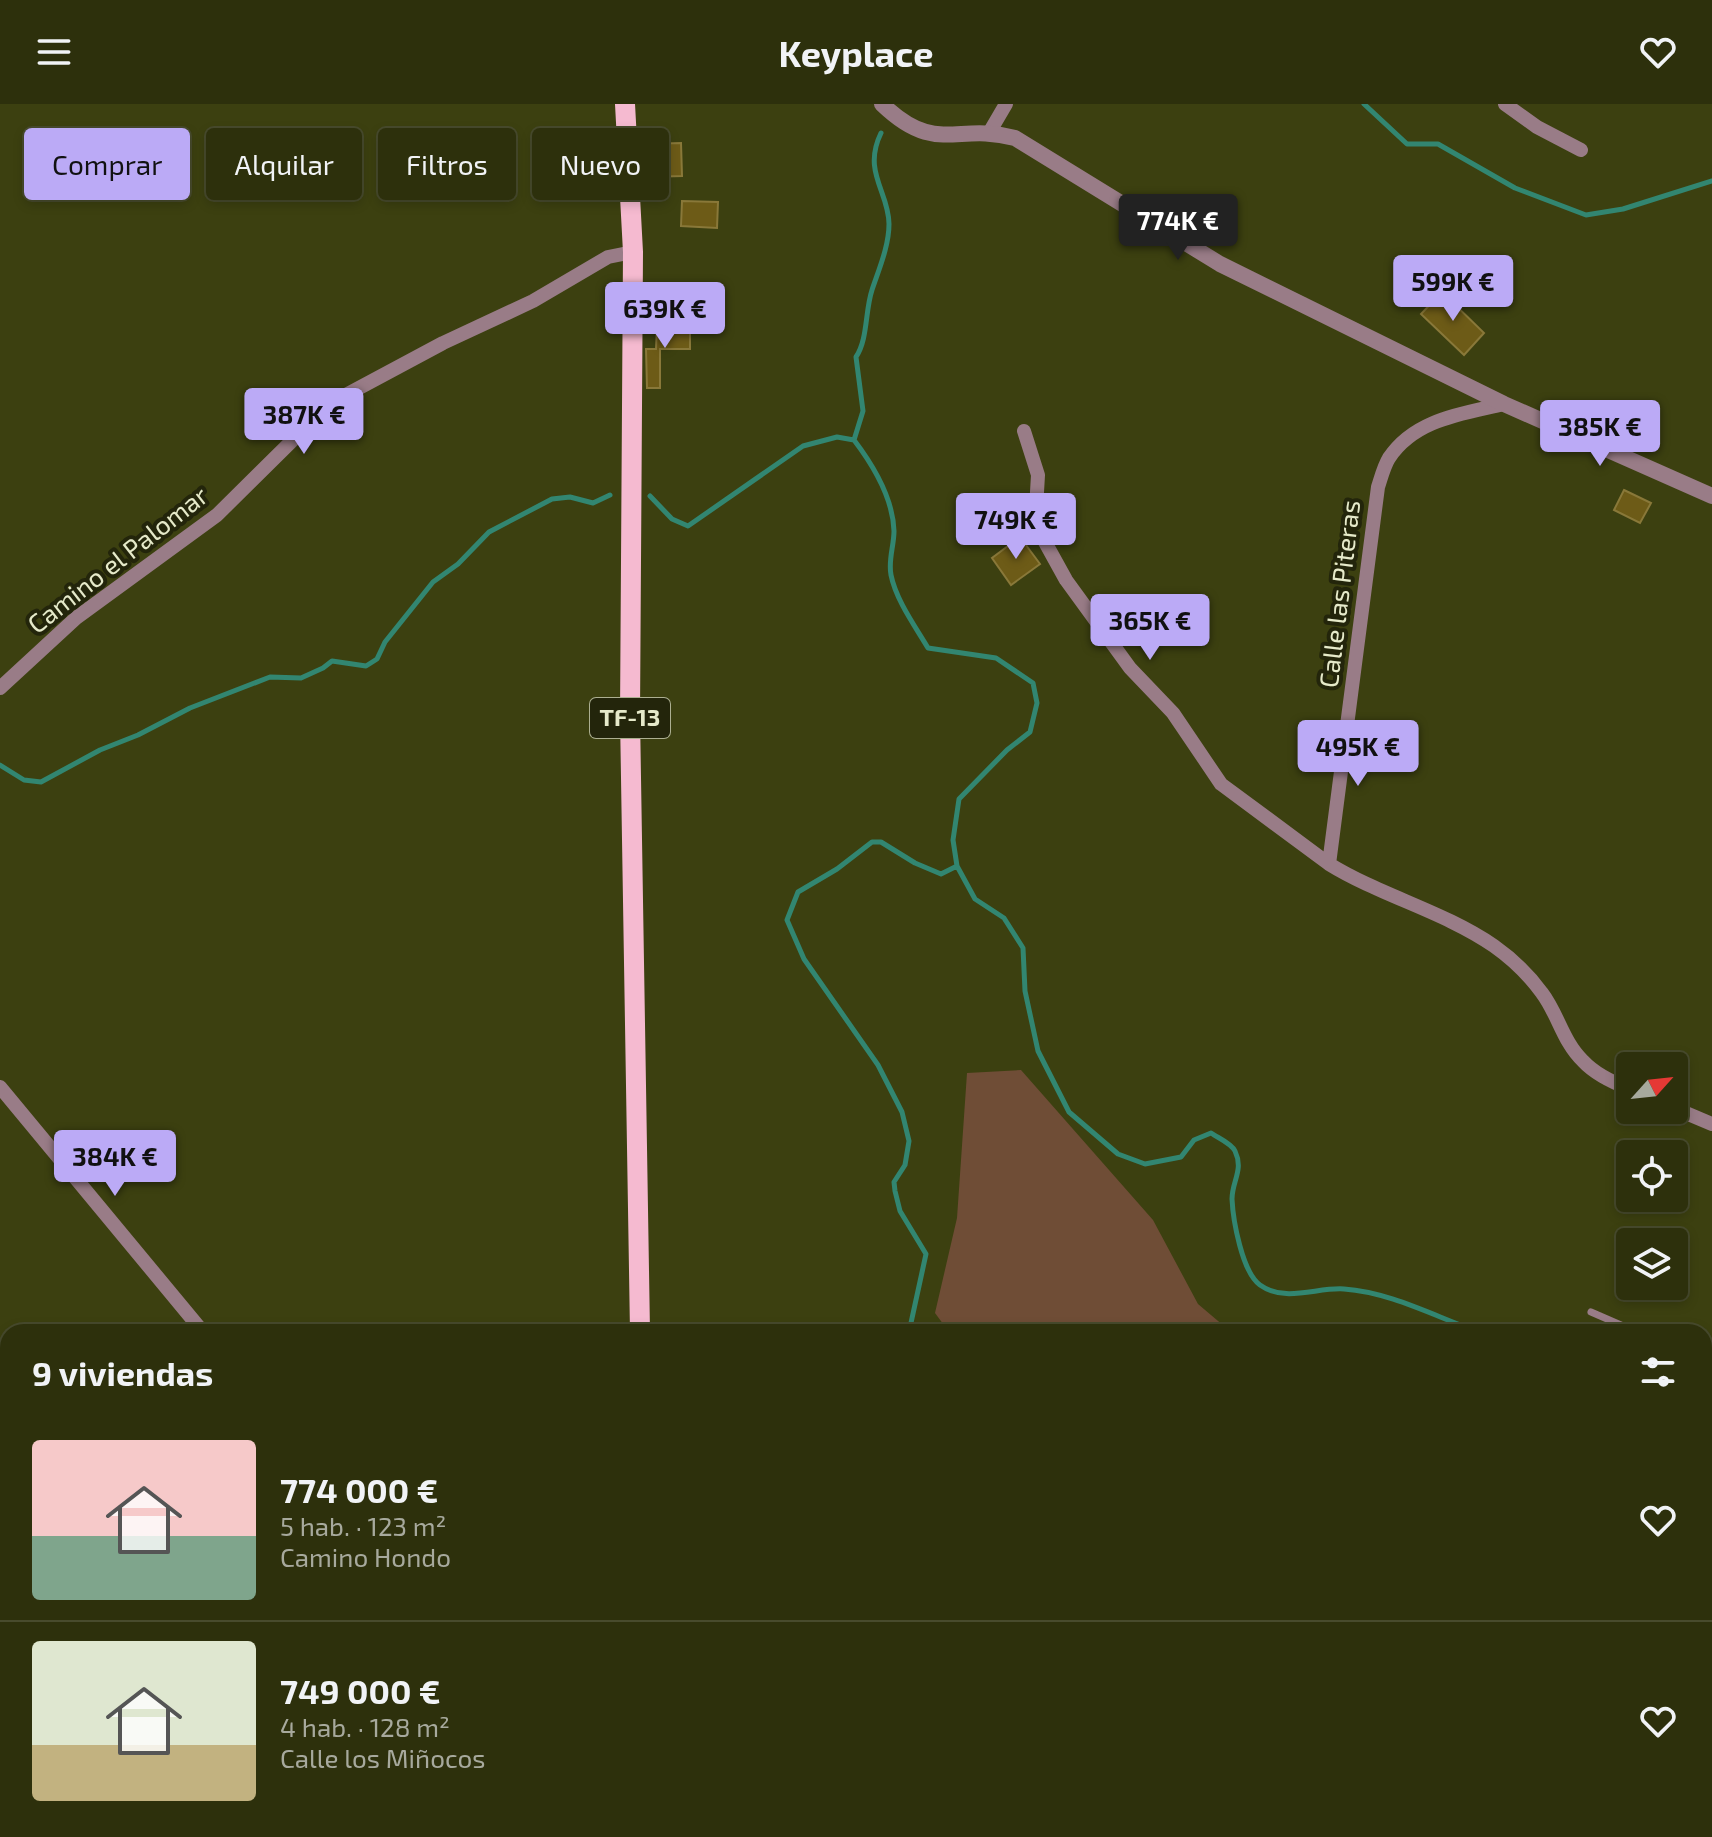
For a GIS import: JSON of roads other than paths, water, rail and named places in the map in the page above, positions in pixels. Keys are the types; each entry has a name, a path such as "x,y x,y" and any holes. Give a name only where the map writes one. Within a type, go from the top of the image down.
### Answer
{"main road":[{"name":"TF-13","path":"625,104 633,252 630,716 640,1324"}],"street":[{"path":"882,104 910,127 923,133 989,133 1028,144 1220,264 1504,404 1712,496"},
{"path":"989,133 1006,104"},
{"path":"1505,104 1537,127 1581,150"},
{"name":"Camino el Palomar","path":"0,688 76,618 217,515 307,426 344,396 443,343 533,301 608,257 633,252"},
{"name":"Calle las Piteras","path":"1329,864 1378,487 1389,458 1420,428 1446,418 1504,404"},
{"path":"1024,431 1038,475 1036,509 1045,542 1066,580 1130,668 1173,713 1221,784 1329,864 1416,904 1492,944 1543,993 1565,1037 1582,1061 1616,1083"},
{"path":"0,1087 196,1324"},
{"path":"1688,1114 1712,1124"}],"lane":[{"path":"1591,1312 1619,1324"}],"waterway":[{"path":"1364,104 1407,144 1438,144 1515,188 1586,215 1623,209 1712,181"},
{"path":"881,133 874,159 888,213 889,232 870,298 863,342 856,357 863,411 854,440 875,471 886,495 894,531 890,564 893,584 906,613 928,648 996,658 1033,683 1037,703 1030,732 1007,750 959,799 953,840 957,866 975,899 1004,918 1023,948 1025,991 1038,1051 1069,1112 1118,1154 1145,1164 1181,1157 1194,1140 1211,1133 1233,1148 1238,1164 1232,1193 1237,1232 1243,1258 1260,1285 1290,1294 1334,1289 1361,1291 1396,1300 1458,1324"},
{"path":"650,496 672,519 688,526 803,446 837,437 854,440"},
{"path":"0,765 24,780 41,782 100,750 138,735 190,708 270,677 301,678 332,661 366,666 377,659 385,642 433,582 458,564 489,532 552,499 570,497 593,503 610,495"},
{"path":"911,1324 926,1254 900,1211 895,1191 894,1182 905,1165 909,1141 902,1112 878,1065 804,959 787,920 798,892 837,869 872,842 881,842 915,863 941,874 957,866"}]}
